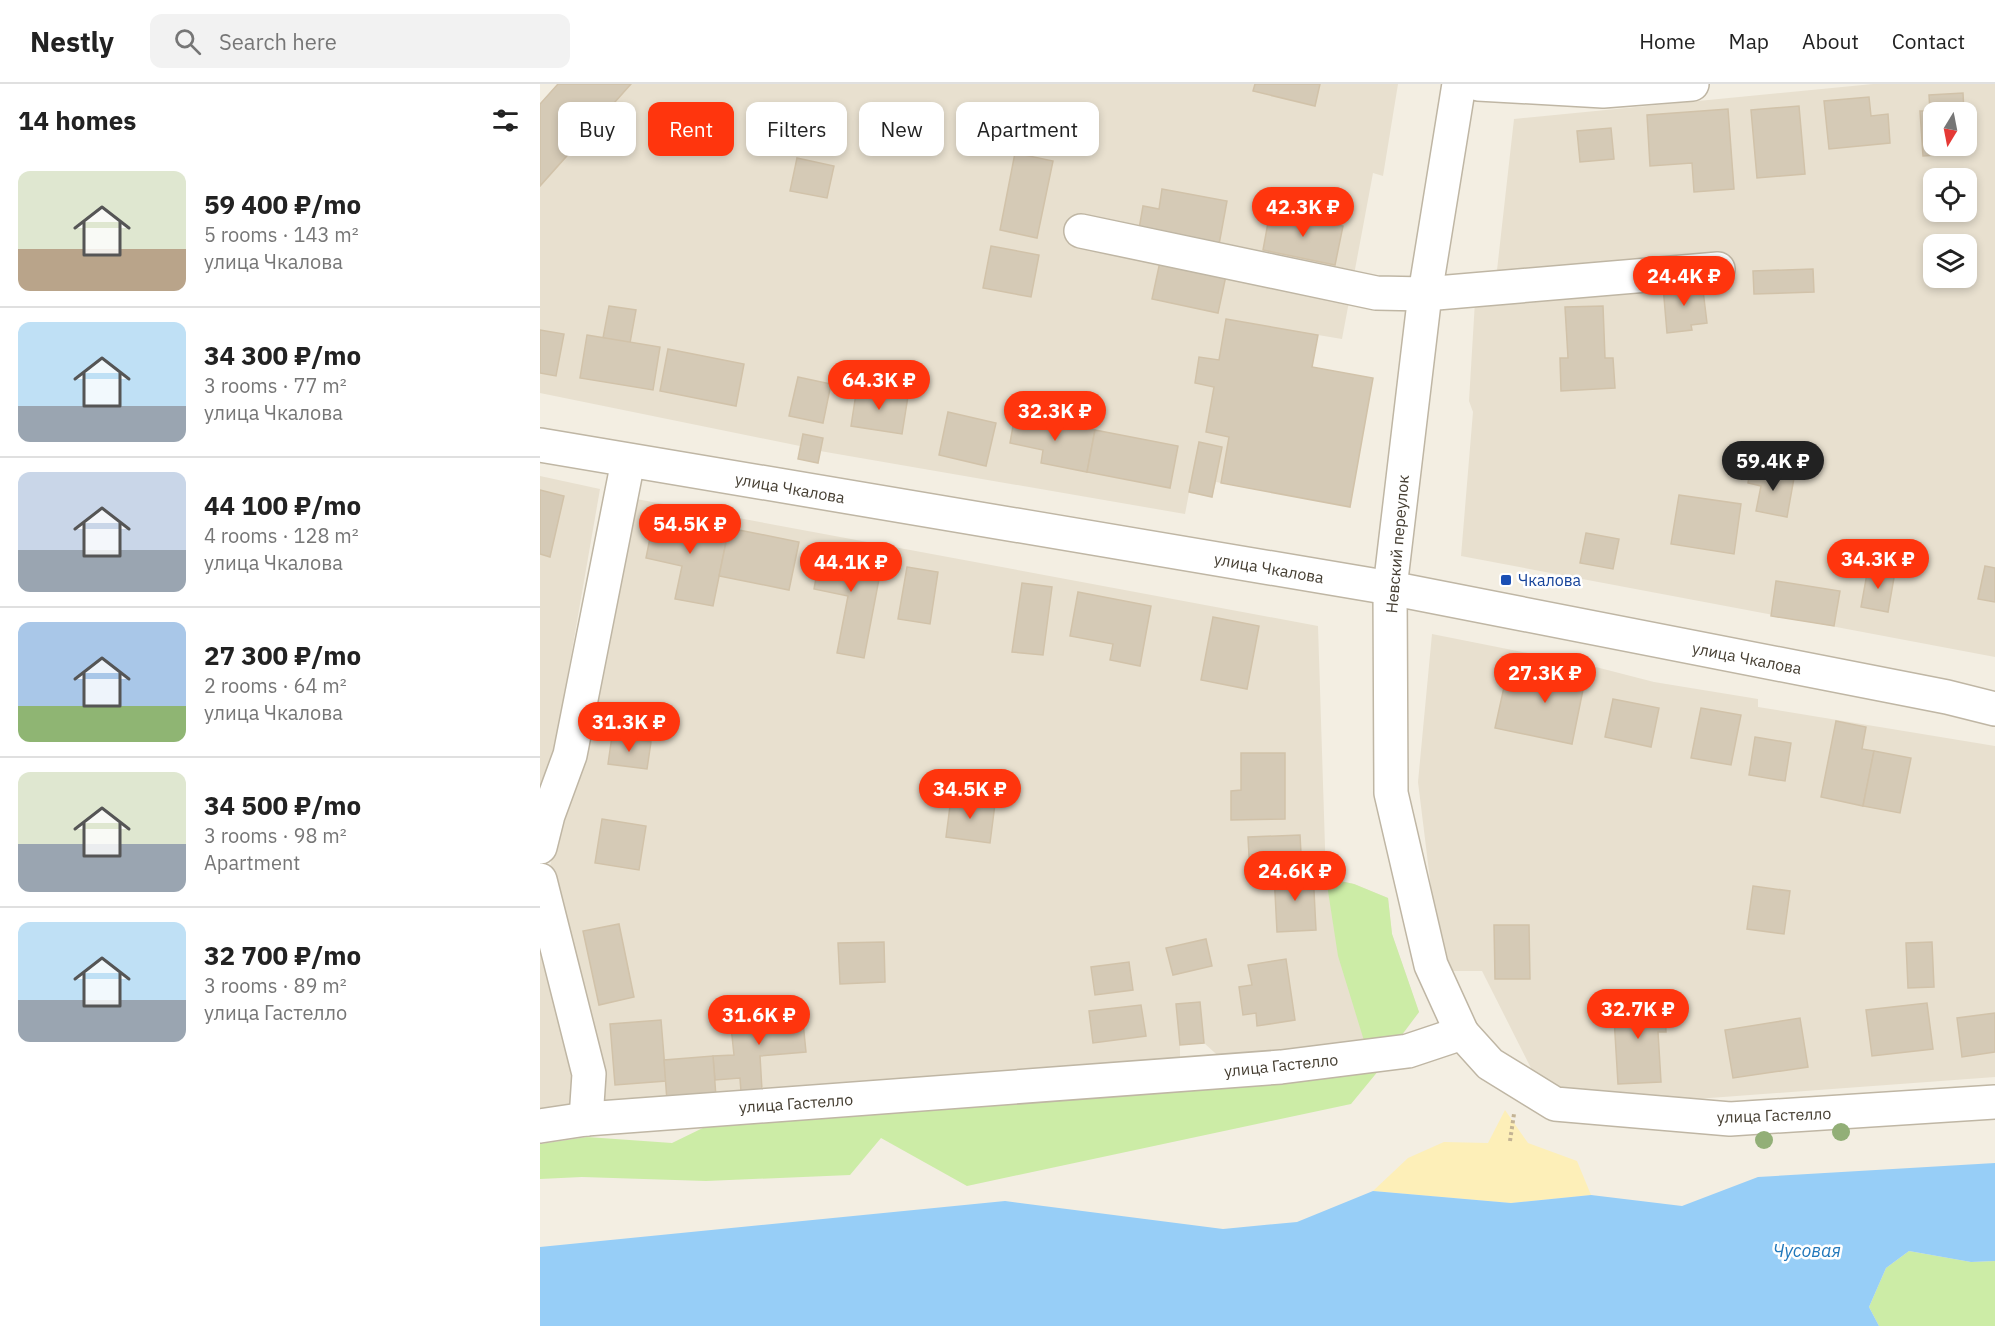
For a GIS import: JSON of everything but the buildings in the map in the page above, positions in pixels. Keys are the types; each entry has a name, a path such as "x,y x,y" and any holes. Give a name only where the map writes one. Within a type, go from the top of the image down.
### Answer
{"street":[{"name":"Невский переулок","path":"1459,84 1425,294 1390,588 1391,793 1431,965 1462,1033"},
{"path":"1478,84 1603,91 1692,84"},
{"path":"1082,231 1376,293 1425,294 1718,269"},
{"name":"улица Чкалова","path":"540,445 1390,588 1947,697 1995,710"},
{"path":"540,847 548,815 570,755 628,461"},
{"path":"540,880 589,1074 586,1119"},
{"name":"улица Гастелло","path":"540,1126 586,1119 1281,1067 1408,1051 1462,1033 1490,1064 1555,1104 1730,1119 1995,1102"}],"shaded area":[{"path":"558,84 1398,84 1383,176 1373,173 1342,339 1318,335 1312,367 1373,378 1350,507 1216,482 1212,497 1189,493 1185,514 820,451 818,463 798,459 800,446 540,393 540,104"},
{"path":"1873,84 1995,84 1995,657 1461,556 1473,412 1469,401 1475,301 1496,279 1514,119"},
{"path":"540,476 600,489 551,771 540,797"},
{"path":"631,498 1318,626 1326,878 1354,884 1388,898 1392,934 1419,1012 1398,1040 1225,1062 1204,1043 1180,1045 1180,1064 602,1106 550,866 590,707"},
{"path":"1432,634 1588,665 1654,682 1758,699 1758,707 1995,746 1995,1077 1629,1104 1540,1086 1482,971 1450,971 1433,904 1418,782"},
{"path":"540,931 577,1085 576,1112 540,1118"}],"green space":[{"path":"1326,878 1354,884 1388,898 1392,934 1419,1012 1398,1040 1365,1044 1338,956"},
{"path":"1379,1070 1351,1104 967,1186 881,1138 850,1175 706,1181 582,1177 540,1179 540,1144 587,1137 672,1143 711,1124"},
{"path":"1909,1251 1971,1262 1995,1261 1995,1326 1879,1326 1869,1307 1886,1268"}],"sand":[{"path":"1505,1110 1528,1143 1577,1161 1591,1195 1511,1203 1373,1191 1408,1158 1444,1142 1488,1143"}],"water":[{"name":"Чусовая","path":"1995,1163 1995,1261 1971,1262 1909,1251 1886,1268 1869,1307 1879,1326 540,1326 540,1247 1005,1201 1223,1229 1297,1222 1373,1191 1511,1203 1591,1195 1682,1206 1758,1177"}],"place":[{"name":"Чкалова","path":"1506,580"}]}
